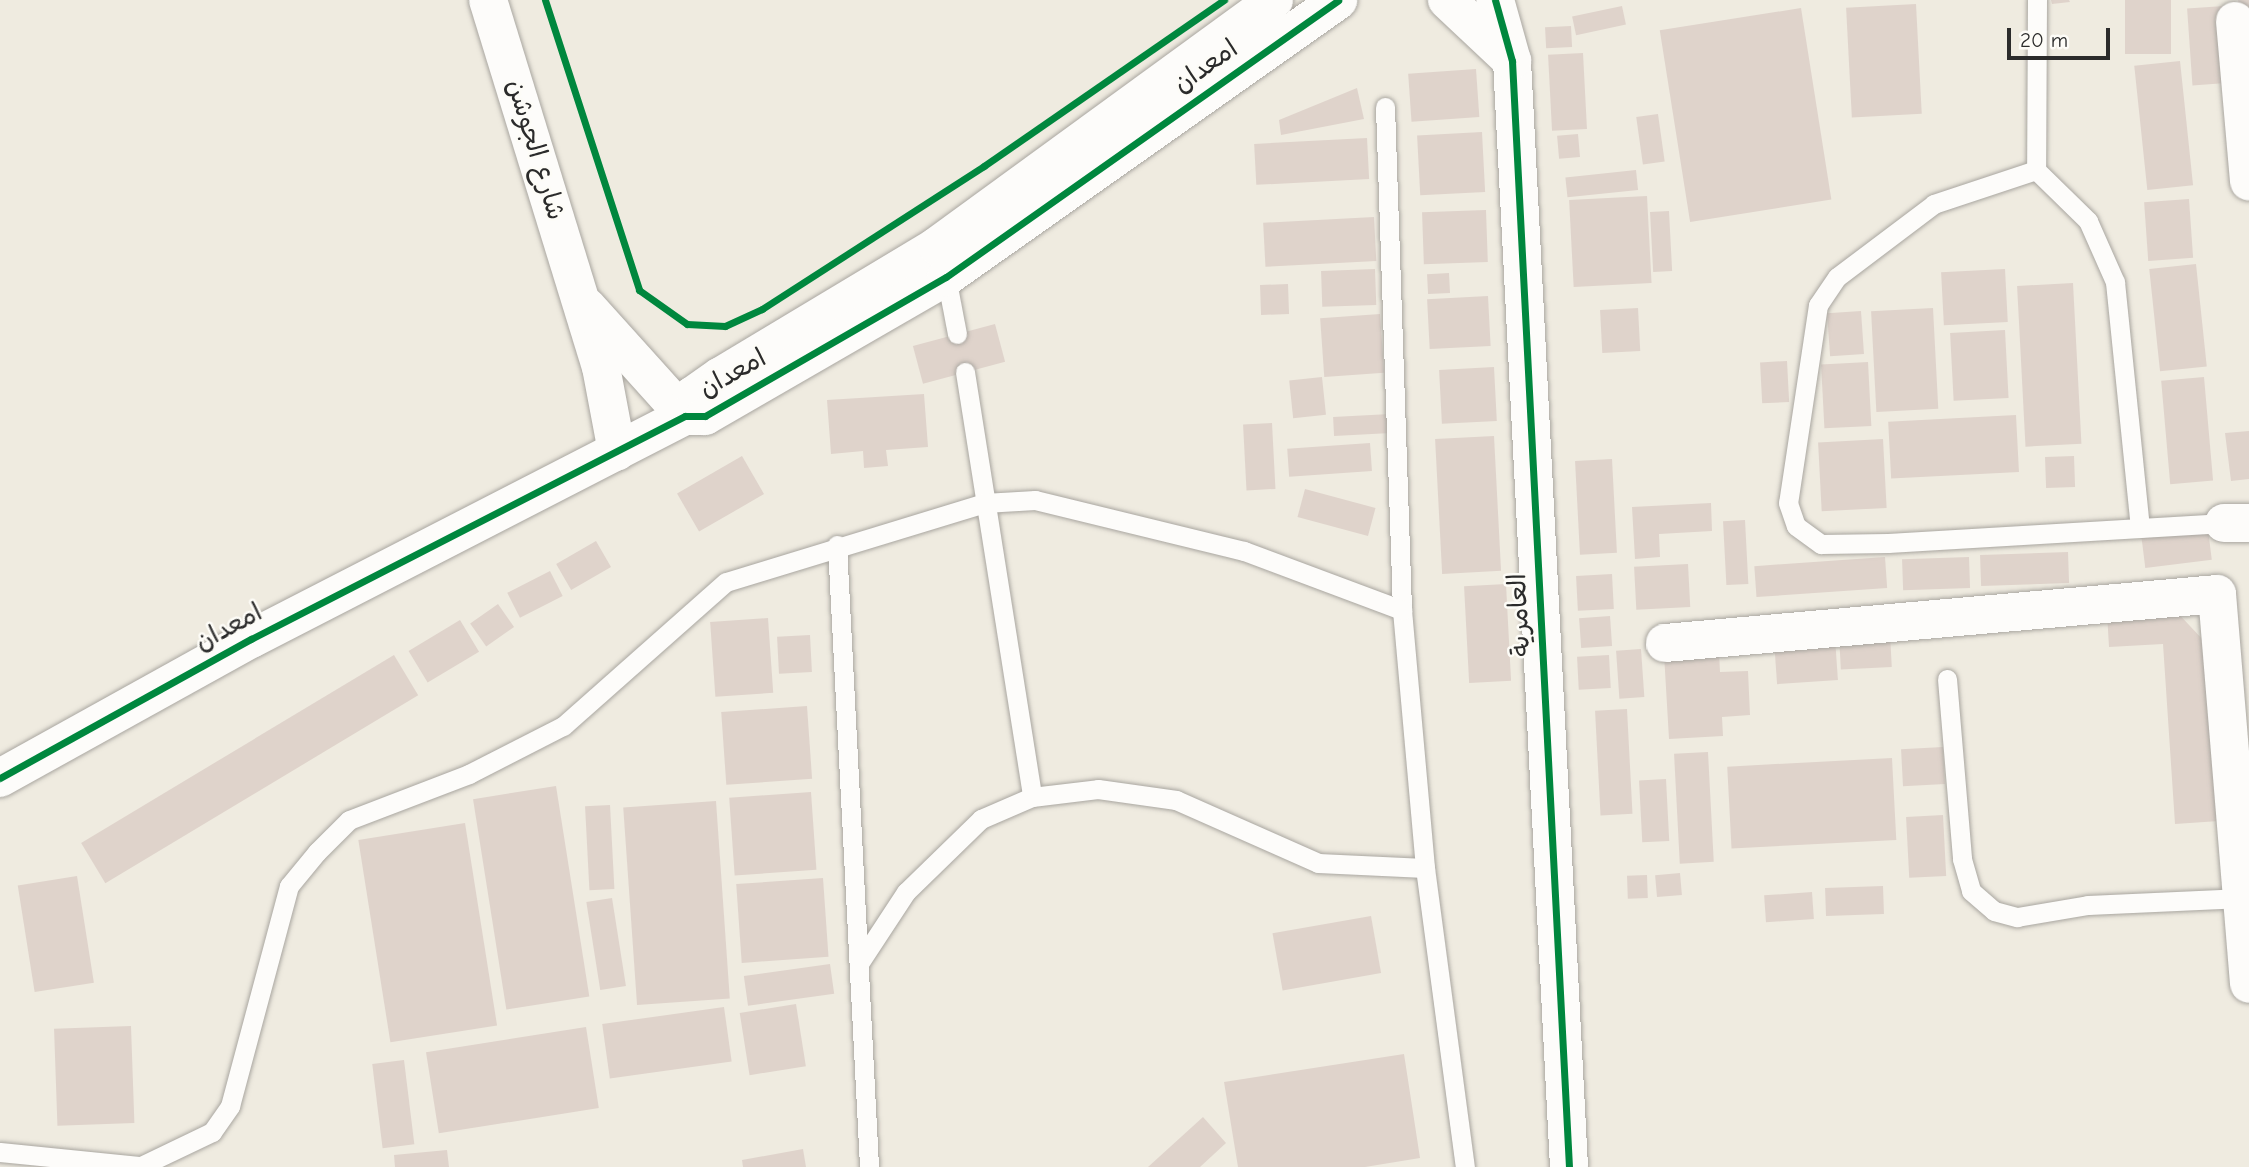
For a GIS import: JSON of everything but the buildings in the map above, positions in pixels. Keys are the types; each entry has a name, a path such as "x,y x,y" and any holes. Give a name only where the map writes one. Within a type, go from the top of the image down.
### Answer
{"street":[{"name":"شارع الجوشن","path":"488,0 581,301 617,452"},
{"name":"امعدان","path":"942,262 1274,0"},
{"name":"امعدان","path":"0,778 251,639 685,416 705,416 1338,0"},
{"path":"1447,0 1512,61"},
{"path":"1495,0 1512,61"},
{"path":"1512,61 1518,0"},
{"path":"2235,21 2249,181"},
{"name":"العامرية","path":"1512,61 1569,1167"},
{"name":"شارع الجوشن","path":"581,301 685,416"},
{"path":"1665,643 2233,593 2249,984"}],"lane":[{"path":"2037,0 2036,170 2088,220 2115,282 2140,528"},
{"path":"1385,107 1402,610 1425,869 1465,1167"},
{"path":"2036,170 1934,204 1837,276 1818,305 1788,503 1796,526 1821,544 2237,523"},
{"path":"942,262 957,334"},
{"path":"965,372 1032,797"},
{"path":"0,1152 141,1166 188,1149 212,1132 230,1106 289,886 349,821 469,774 563,726 726,582 837,545 985,503 1035,500 1167,529 1402,610"},
{"path":"837,545 869,1167"},
{"path":"1947,679 1962,859 1970,891 1993,911 2017,917 2088,905 2246,898"},
{"path":"860,962 906,892 972,828 1032,797 1098,789 1176,800 1318,863 1425,869"}],"cycle path":[{"path":"545,0 639,290 687,324 725,326 762,309 984,166 1224,0"},
{"path":"0,778 251,639 685,416 705,416 946,277 1338,0"},
{"path":"1495,0 1512,61 1569,1167"}]}
